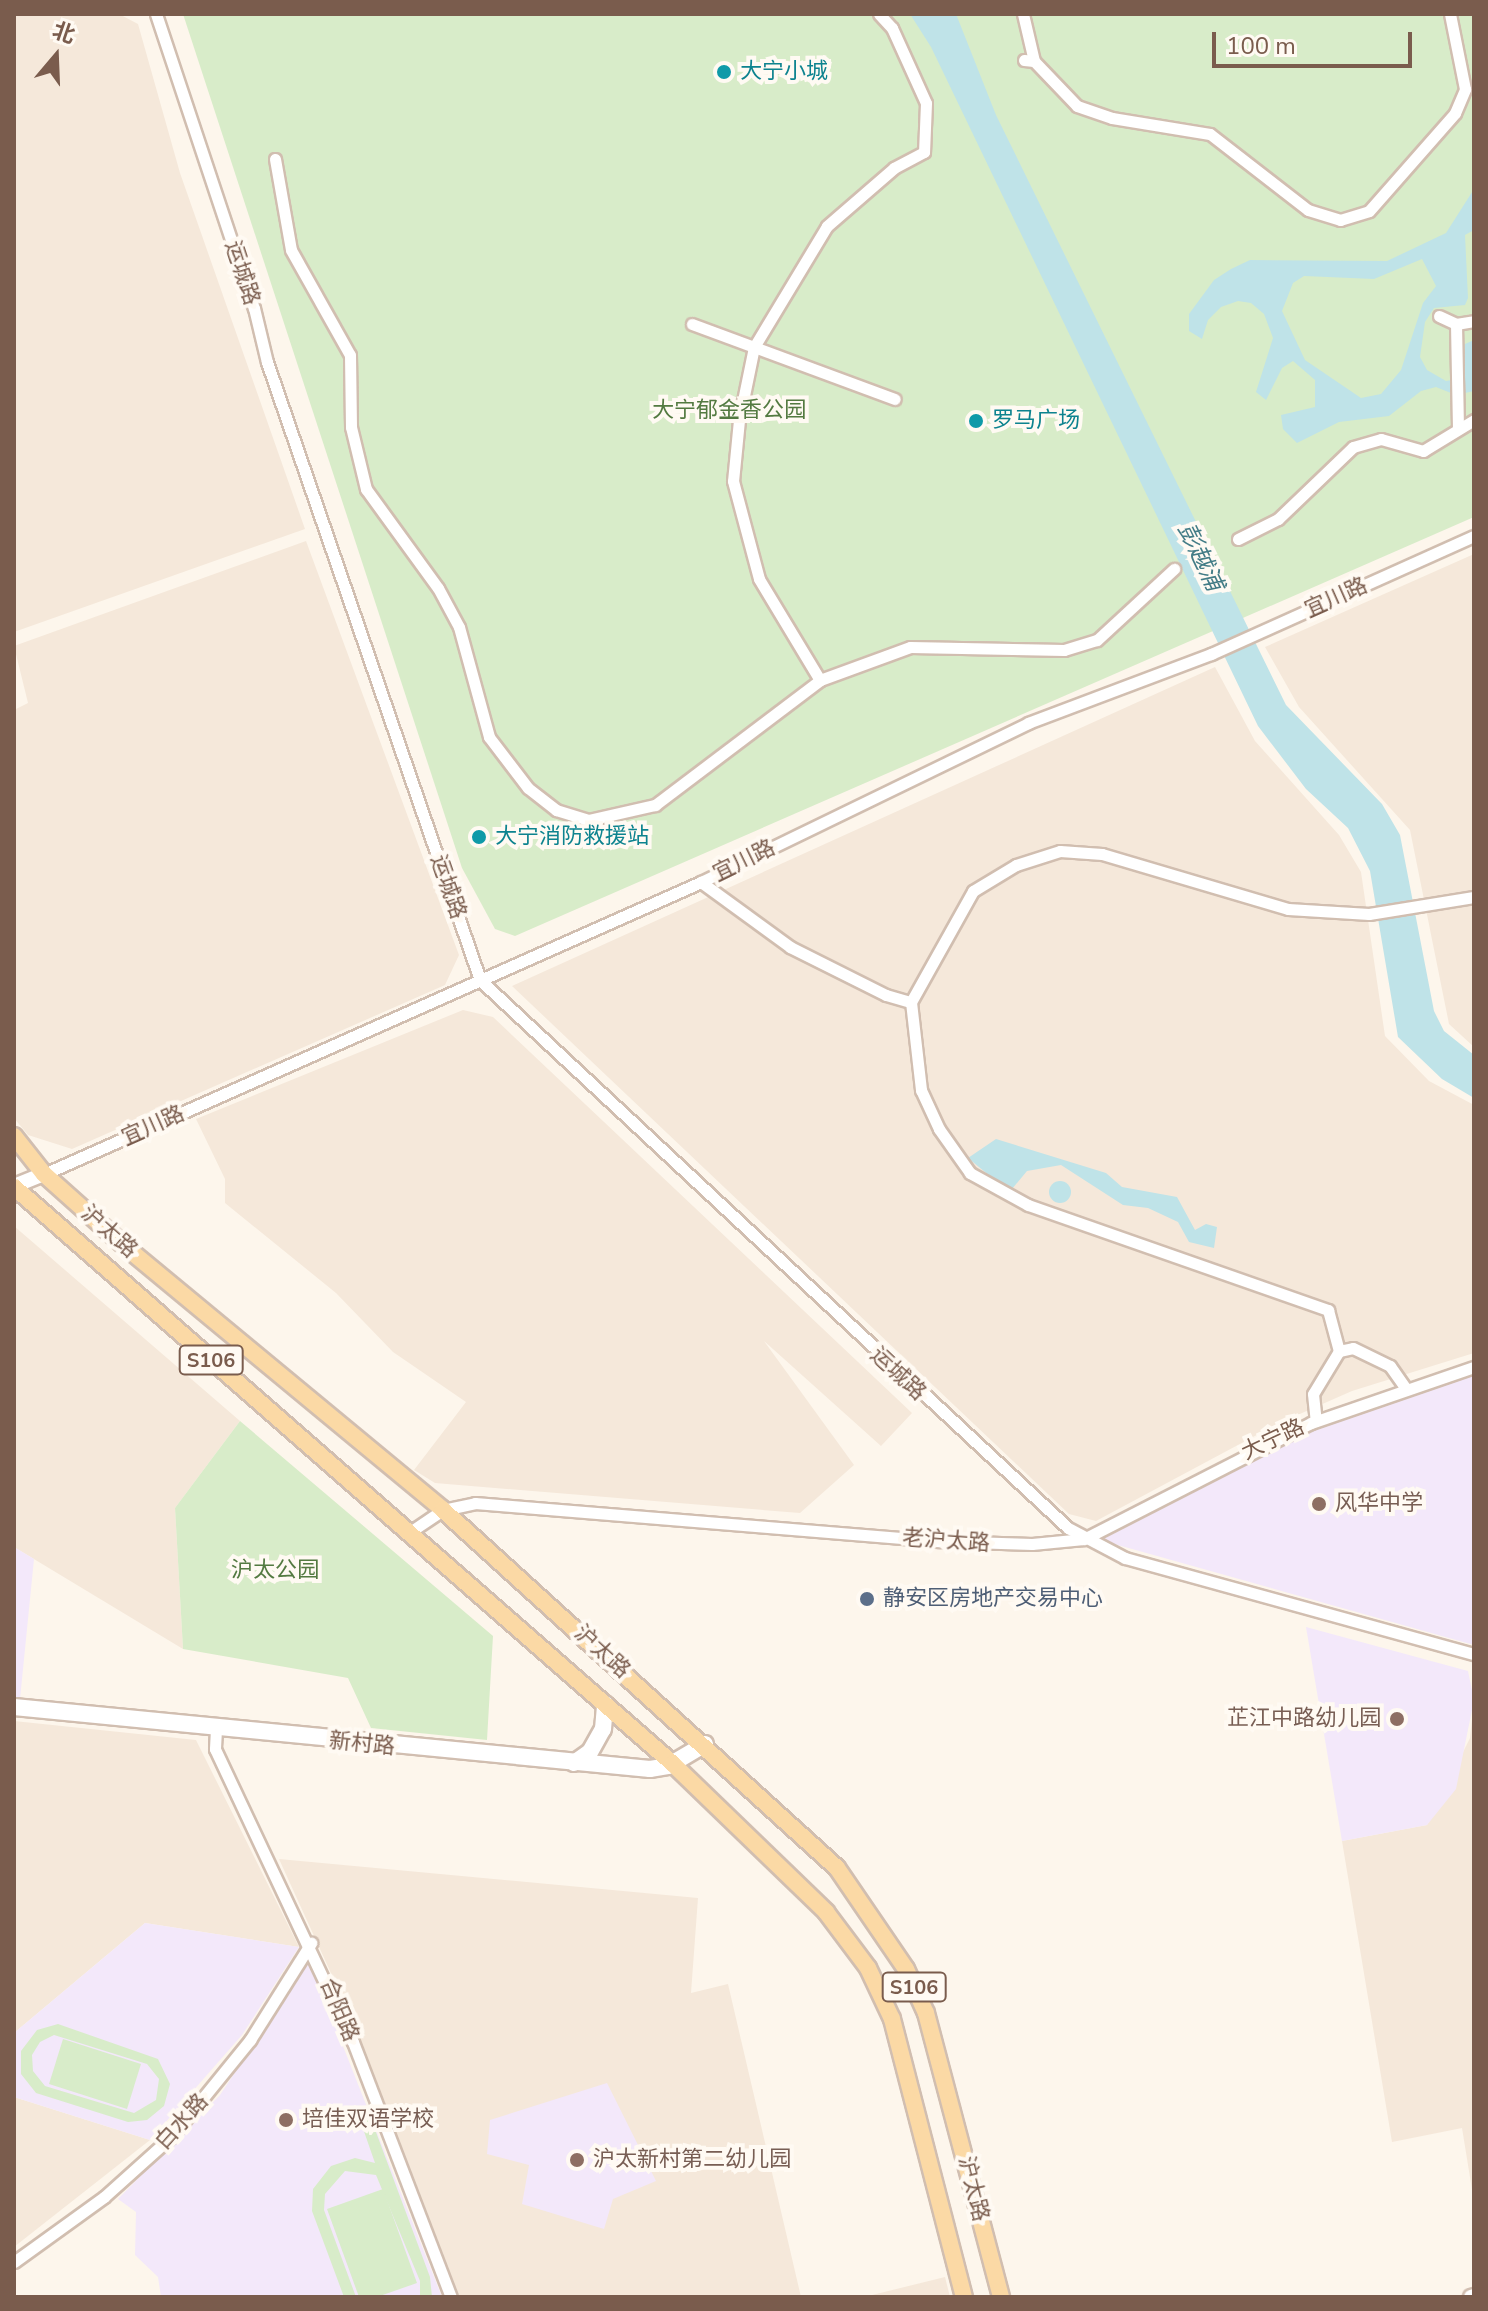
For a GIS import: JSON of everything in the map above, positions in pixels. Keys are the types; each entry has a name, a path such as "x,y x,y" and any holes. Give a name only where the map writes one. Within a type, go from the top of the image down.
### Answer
{"main road":[{"name":"沪太路","path":"14,1136 44,1174 443,1510 705,1744 837,1868 906,1969 926,2013 1001,2297"},
{"name":"沪太路","path":"14,1186 605,1704 779,1861 868,1968 892,2019 964,2297"},
{"path":"574,1763 590,1752 603,1729 605,1704"},
{"name":"新村路","path":"14,1707 650,1769 673,1764 705,1744"}],"street":[{"name":"运城路","path":"156,14 267,362 480,980 1040,1507 1084,1539"},
{"path":"820,680 759,579 742,531 733,481 754,347 827,226 894,168 924,152 926,103 892,28 879,14"},
{"path":"1023,14 1029,61 1077,106 1112,118 1210,134 1308,210 1340,220 1369,211 1455,113 1465,89 1450,14"},
{"path":"275,159 291,250 350,355 351,427 366,489 438,588 459,627 489,737 528,788 556,810 589,820 655,805 820,680 910,647 1075,647 1097,640 1174,569"},
{"path":"1439,316 1456,324 1474,321"},
{"path":"692,324 895,399"},
{"path":"1456,324 1458,427"},
{"path":"1238,539 1278,519 1353,447 1381,439 1423,451 1474,420"},
{"name":"宜川路","path":"14,1186 701,882 1028,723 1211,654 1474,536"},
{"path":"1316,1421 1313,1394 1339,1351 1328,1310 1316,1302 1028,1205 970,1173 939,1129 921,1090 911,1002 973,891 1016,865 1060,851 1102,854 1288,909 1369,914 1474,897"},
{"path":"701,882 790,947 873,989 911,1002"},
{"path":"1339,1351 1353,1348 1390,1366 1406,1389"},
{"name":"大宁路","path":"1084,1539 1109,1530 1223,1464 1316,1421 1474,1367"},
{"name":"老沪太路","path":"410,1532 443,1510 475,1503 997,1545 1084,1539 1125,1558 1474,1654"},
{"name":"合阳路","path":"216,1729 215,1749 311,1943 451,2297"},
{"name":"白水路","path":"14,2262 104,2197 172,2136 250,2040 311,1943"}],"shaded area":[{"path":"14,14 119,14 138,24 180,173 305,529 14,632"},
{"path":"306,541 459,955 445,985 72,1149 28,1135 14,1118 14,710 28,703 14,646"},
{"path":"1474,554 1474,1047 1449,1024 1410,830 1299,707 1265,647"},
{"path":"1215,667 1255,741 1339,835 1361,872 1385,1036 1429,1081 1474,1105 1474,1353 1352,1391 1277,1424 1096,1521 1069,1514 512,986"},
{"path":"463,1010 493,1017 912,1413 881,1446 764,1341 854,1465 800,1513 435,1483 414,1470 466,1402 393,1352 336,1293 225,1203 225,1179 196,1119"},
{"path":"14,1226 240,1421 175,1508 183,1649 14,1547"},
{"name":"风华中学","path":"1474,1374 1474,1645 1100,1540 1228,1468 1347,1414"},
{"path":"14,1547 34,1559 20,1699 14,1699"},
{"name":"芷江中路幼儿园","path":"1306,1627 1468,1671 1474,1700 1456,1789 1427,1825 1342,1841"},
{"path":"1474,1700 1474,2202 1462,2128 1392,2142 1342,1841 1427,1825 1470,1738"},
{"path":"14,1721 196,1740 299,1947 145,1923 14,2033"},
{"path":"279,1859 698,1898 691,1993 728,1984 801,2297 459,2297 345,2004"},
{"path":"145,1923 299,1947 242,2035 150,2140 14,2097 14,2033"},
{"name":"培佳双语学校","path":"309,1960 442,2297 161,2297 158,2277 135,2255 136,2212 118,2199 220,2095"},
{"name":"沪太新村第二幼儿园","path":"607,2083 656,2181 613,2199 604,2229 522,2204 529,2165 487,2154 490,2120"},
{"path":"14,2097 150,2140 14,2247"},
{"path":"945,2277 950,2297 864,2297"}],"green space":[{"name":"大宁郁金香公园","path":"183,14 1474,14 1474,517 515,936 495,929 462,868"},
{"name":"沪太公园","path":"240,1421 493,1636 487,1740 371,1728 348,1678 183,1649 175,1508"},
{"path":"58,2024 158,2059 170,2084 164,2106 147,2120 128,2122 36,2093 21,2074 21,2051 37,2030","holes":["54,2035 147,2064 159,2079 156,2100 134,2113 45,2086 33,2071 32,2055 40,2042"]},
{"path":"63,2039 141,2064 127,2109 49,2084"},
{"path":"370,2116 430,2277 432,2297 420,2297 420,2281 376,2175 345,2171 325,2194 324,2210 356,2297 344,2297 312,2211 313,2189 331,2166 355,2158 375,2163 360,2120"},
{"path":"383,2189 417,2283 377,2297 359,2297 327,2209"}],"water":[{"name":"彭越浦","path":"910,14 956,14 996,115 1286,705 1382,804 1400,835 1434,1011 1444,1031 1474,1055 1474,1098 1442,1079 1398,1037 1370,871 1348,828 1306,789 1258,726 931,47"},
{"path":"1474,189 1474,230 1465,235 1468,298 1465,305 1434,308 1425,322 1420,357 1427,370 1446,381 1464,378 1465,344 1474,340 1474,391 1456,395 1436,387 1421,391 1389,416 1339,422 1297,443 1283,429 1281,415 1315,407 1315,380 1293,361 1282,368 1266,400 1256,392 1273,338 1264,314 1251,303 1238,301 1221,307 1208,320 1202,339 1189,331 1189,314 1214,280 1250,260 1387,261 1446,233","holes":["1422,259 1436,286 1423,303 1401,370 1381,394 1361,398 1305,360 1282,311 1293,283 1304,276 1374,279"]},
{"path":"996,1139 1106,1173 1122,1187 1177,1197 1195,1230 1206,1224 1217,1227 1214,1248 1189,1242 1178,1222 1148,1208 1123,1205 1061,1165 1027,1171 1012,1189 1002,1186 968,1158"},
{"path":"1060,1181 1068,1184 1071,1192 1068,1200 1060,1203 1052,1200 1049,1192 1052,1184"}],"place":[{"name":"大宁小城","path":"724,72"},
{"name":"罗马广场","path":"976,421"},
{"name":"大宁消防救援站","path":"479,837"},
{"name":"风华中学","path":"1319,1504"},
{"name":"静安区房地产交易中心","path":"867,1599"},
{"name":"芷江中路幼儿园","path":"1397,1719"},
{"name":"培佳双语学校","path":"286,2120"},
{"name":"沪太新村第二幼儿园","path":"577,2160"}]}
